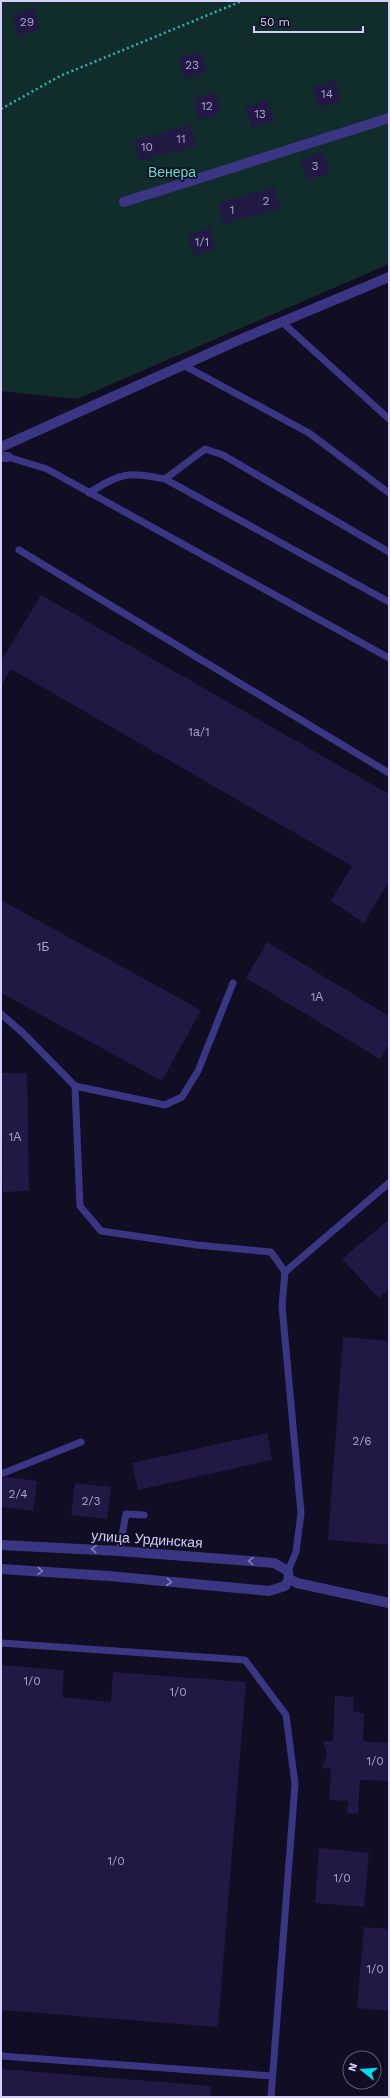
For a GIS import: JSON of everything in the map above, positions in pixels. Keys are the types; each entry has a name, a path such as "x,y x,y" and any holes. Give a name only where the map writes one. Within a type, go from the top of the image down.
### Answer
{"street":[{"path":"124,202 389,118"},
{"path":"1,447 282,322 389,277"},
{"name":"улица Урдинская","path":"1,1545 119,1551 274,1562 297,1583 389,1603"},
{"path":"1,1568 264,1590 277,1589 285,1586 288,1575"}],"lane":[{"path":"282,322 389,419"},
{"path":"183,366 309,433 389,493"},
{"path":"165,479 205,449 223,455 389,552"},
{"path":"4,457 47,469 389,658"},
{"path":"89,493 113,478 136,474 165,479 389,602"},
{"path":"19,550 389,773"},
{"path":"1,1014 75,1086 165,1105 182,1097 198,1071 233,983"},
{"path":"75,1086 80,1206 101,1232 196,1245 271,1252 285,1272 282,1306 301,1514 296,1552 288,1575"},
{"path":"285,1272 389,1183"},
{"path":"1,1474 81,1442"},
{"path":"119,1551 126,1514 144,1515"},
{"path":"1,1643 245,1660 286,1715 296,1784 271,2097"},
{"path":"1,2056 272,2076"}],"path":[{"path":"1,109 60,76 242,1"}],"green space":[{"name":"Венера","path":"1,1 389,1 389,264 77,399 1,391"}],"building":[{"path":"34,8 41,29 19,36 12,15"},
{"path":"200,51 207,72 184,79 178,58"},
{"path":"335,80 341,101 319,108 313,87"},
{"path":"215,92 221,113 199,120 193,99"},
{"path":"268,100 274,121 252,128 245,107"},
{"path":"189,125 196,146 140,161 133,141"},
{"path":"323,152 330,173 307,180 301,159"},
{"path":"274,187 281,208 224,224 218,203"},
{"path":"210,228 216,249 194,256 188,235"},
{"path":"41,595 389,794 389,881 364,923 331,901 352,866 11,669 1,686 1,661"},
{"path":"1,900 201,1010 162,1081 1,993"},
{"path":"267,942 389,1016 389,1044 380,1059 246,978"},
{"path":"1,1073 27,1073 29,1191 3,1192"},
{"path":"389,1219 389,1289 379,1298 342,1259"},
{"path":"343,1337 389,1341 389,1545 328,1540"},
{"path":"267,1433 272,1460 138,1490 132,1463"},
{"path":"6,1477 37,1481 33,1511 1,1507 1,1479"},
{"path":"75,1483 111,1487 107,1519 71,1515"},
{"path":"1,1665 64,1670 62,1697 111,1702 113,1672 246,1682 218,2027 1,2010"},
{"path":"335,1696 354,1697 353,1712 364,1713 363,1741 389,1743 389,1781 360,1780 358,1814 347,1813 348,1801 329,1800 331,1769 322,1768 327,1754 323,1741 333,1741"},
{"path":"319,1848 369,1853 364,1907 315,1903"},
{"path":"364,1927 389,1929 389,2011 357,2008"},
{"path":"1,2069 211,2086 210,2097 1,2097"}]}
